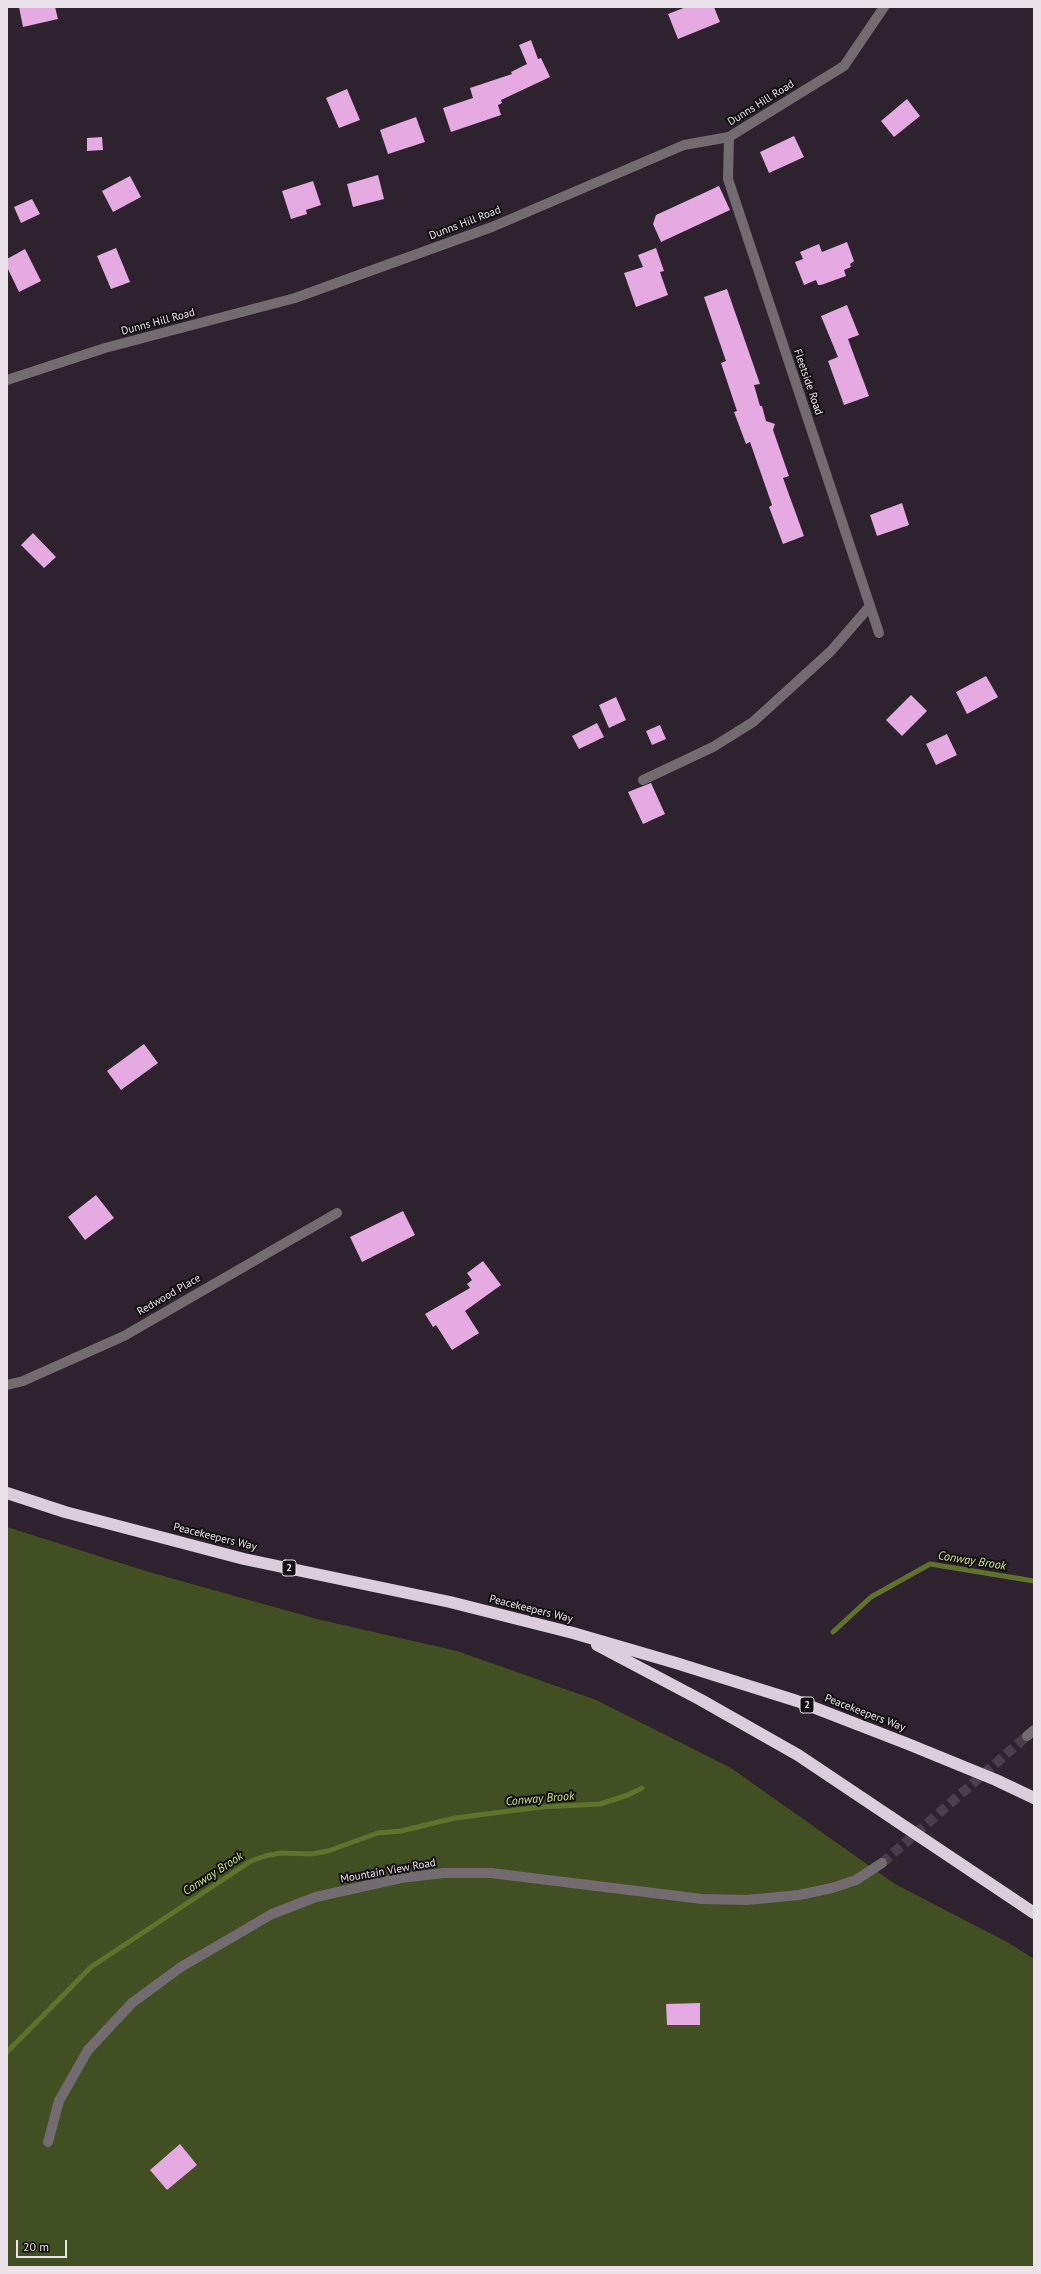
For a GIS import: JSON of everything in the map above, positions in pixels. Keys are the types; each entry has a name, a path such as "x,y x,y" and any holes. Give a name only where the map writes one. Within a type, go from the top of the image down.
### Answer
{"highway":[{"name":"Peacekeepers Way","path":"7,1493 65,1512 244,1559 450,1602 573,1633 797,1701 996,1780 1034,1798"},
{"path":"573,1633 701,1700 798,1755 1034,1913"}],"street":[{"name":"Dunns Hill Road","path":"7,380 105,348 295,298 492,227 684,145 730,137 844,66 884,7"},
{"name":"Fleetside Road","path":"730,137 728,180 879,633"},
{"path":"643,780 713,747 753,722 831,651 870,606"},
{"name":"Redwood Place","path":"7,1385 23,1381 124,1336 337,1213"},
{"name":"Mountain View Road","path":"48,2142 59,2101 88,2050 132,2003 181,1967 266,1918 316,1896 401,1878 444,1873 491,1873 694,1898 747,1900 799,1895 832,1888 856,1880 882,1863"}],"green space":[{"path":"7,1527 149,1572 317,1619 457,1651 596,1700 731,1768 895,1884 1007,1942 1034,1959 1034,2267 7,2267"}],"building":[{"path":"19,7 55,7 58,19 23,27"},
{"path":"686,7 714,7 720,22 678,39 668,14"},
{"path":"531,40 538,59 541,58 550,77 501,100 502,103 498,105 501,115 451,132 443,108 473,98 470,88 512,74 511,72 527,64 519,45"},
{"path":"347,89 360,120 339,128 326,98"},
{"path":"907,99 920,116 894,137 881,121"},
{"path":"416,117 425,142 388,154 380,130"},
{"path":"794,136 804,157 769,173 760,152"},
{"path":"102,137 103,150 87,151 87,138"},
{"path":"378,175 384,199 353,207 347,184"},
{"path":"130,176 141,197 113,212 102,191"},
{"path":"313,181 321,205 306,210 307,214 291,219 282,191"},
{"path":"719,186 730,210 661,242 653,224 656,215"},
{"path":"32,199 40,214 21,223 14,207"},
{"path":"847,242 854,261 850,264 851,267 844,270 846,276 821,285 818,285 816,280 804,285 795,262 803,259 800,252 819,244 822,252"},
{"path":"116,248 130,282 111,289 97,256"},
{"path":"656,248 664,271 660,272 668,295 636,307 624,273 643,267 638,255"},
{"path":"25,249 41,281 19,292 7,267 7,259"},
{"path":"727,289 760,384 754,385 760,406 762,406 766,421 775,424 773,430 789,476 783,478 804,536 783,544 769,507 772,505 750,442 746,444 734,412 737,411 721,363 726,361 704,297"},
{"path":"847,305 859,335 848,339 869,396 844,405 828,361 838,357 821,316"},
{"path":"902,503 909,525 877,536 870,515"},
{"path":"33,533 56,557 44,568 21,545"},
{"path":"986,676 998,697 967,714 956,692"},
{"path":"911,695 927,711 902,736 886,720"},
{"path":"616,697 626,720 609,728 599,705"},
{"path":"597,723 604,737 579,749 572,736"},
{"path":"660,725 666,739 652,745 646,731"},
{"path":"947,734 957,755 936,765 926,744"},
{"path":"651,783 665,814 643,824 628,792"},
{"path":"144,1044 158,1063 121,1090 107,1071"},
{"path":"96,1195 114,1218 85,1240 68,1217"},
{"path":"403,1211 415,1235 362,1262 350,1237"},
{"path":"483,1261 501,1285 465,1311 479,1333 452,1350 436,1325 433,1327 425,1314 470,1288 467,1284 472,1280 467,1273"},
{"path":"700,2003 700,2025 667,2025 666,2004"},
{"path":"180,2144 197,2165 167,2190 150,2170"}],"waterway":[{"name":"Conway Brook","path":"833,1632 871,1597 930,1564 1034,1581"},
{"name":"Conway Brook","path":"7,2052 91,1967 251,1861 280,1853 312,1854 328,1851 378,1833 401,1831 455,1818 541,1807 600,1804 628,1795 642,1788"}],"tunnel":[{"path":"882,1863 1027,1736"}]}
